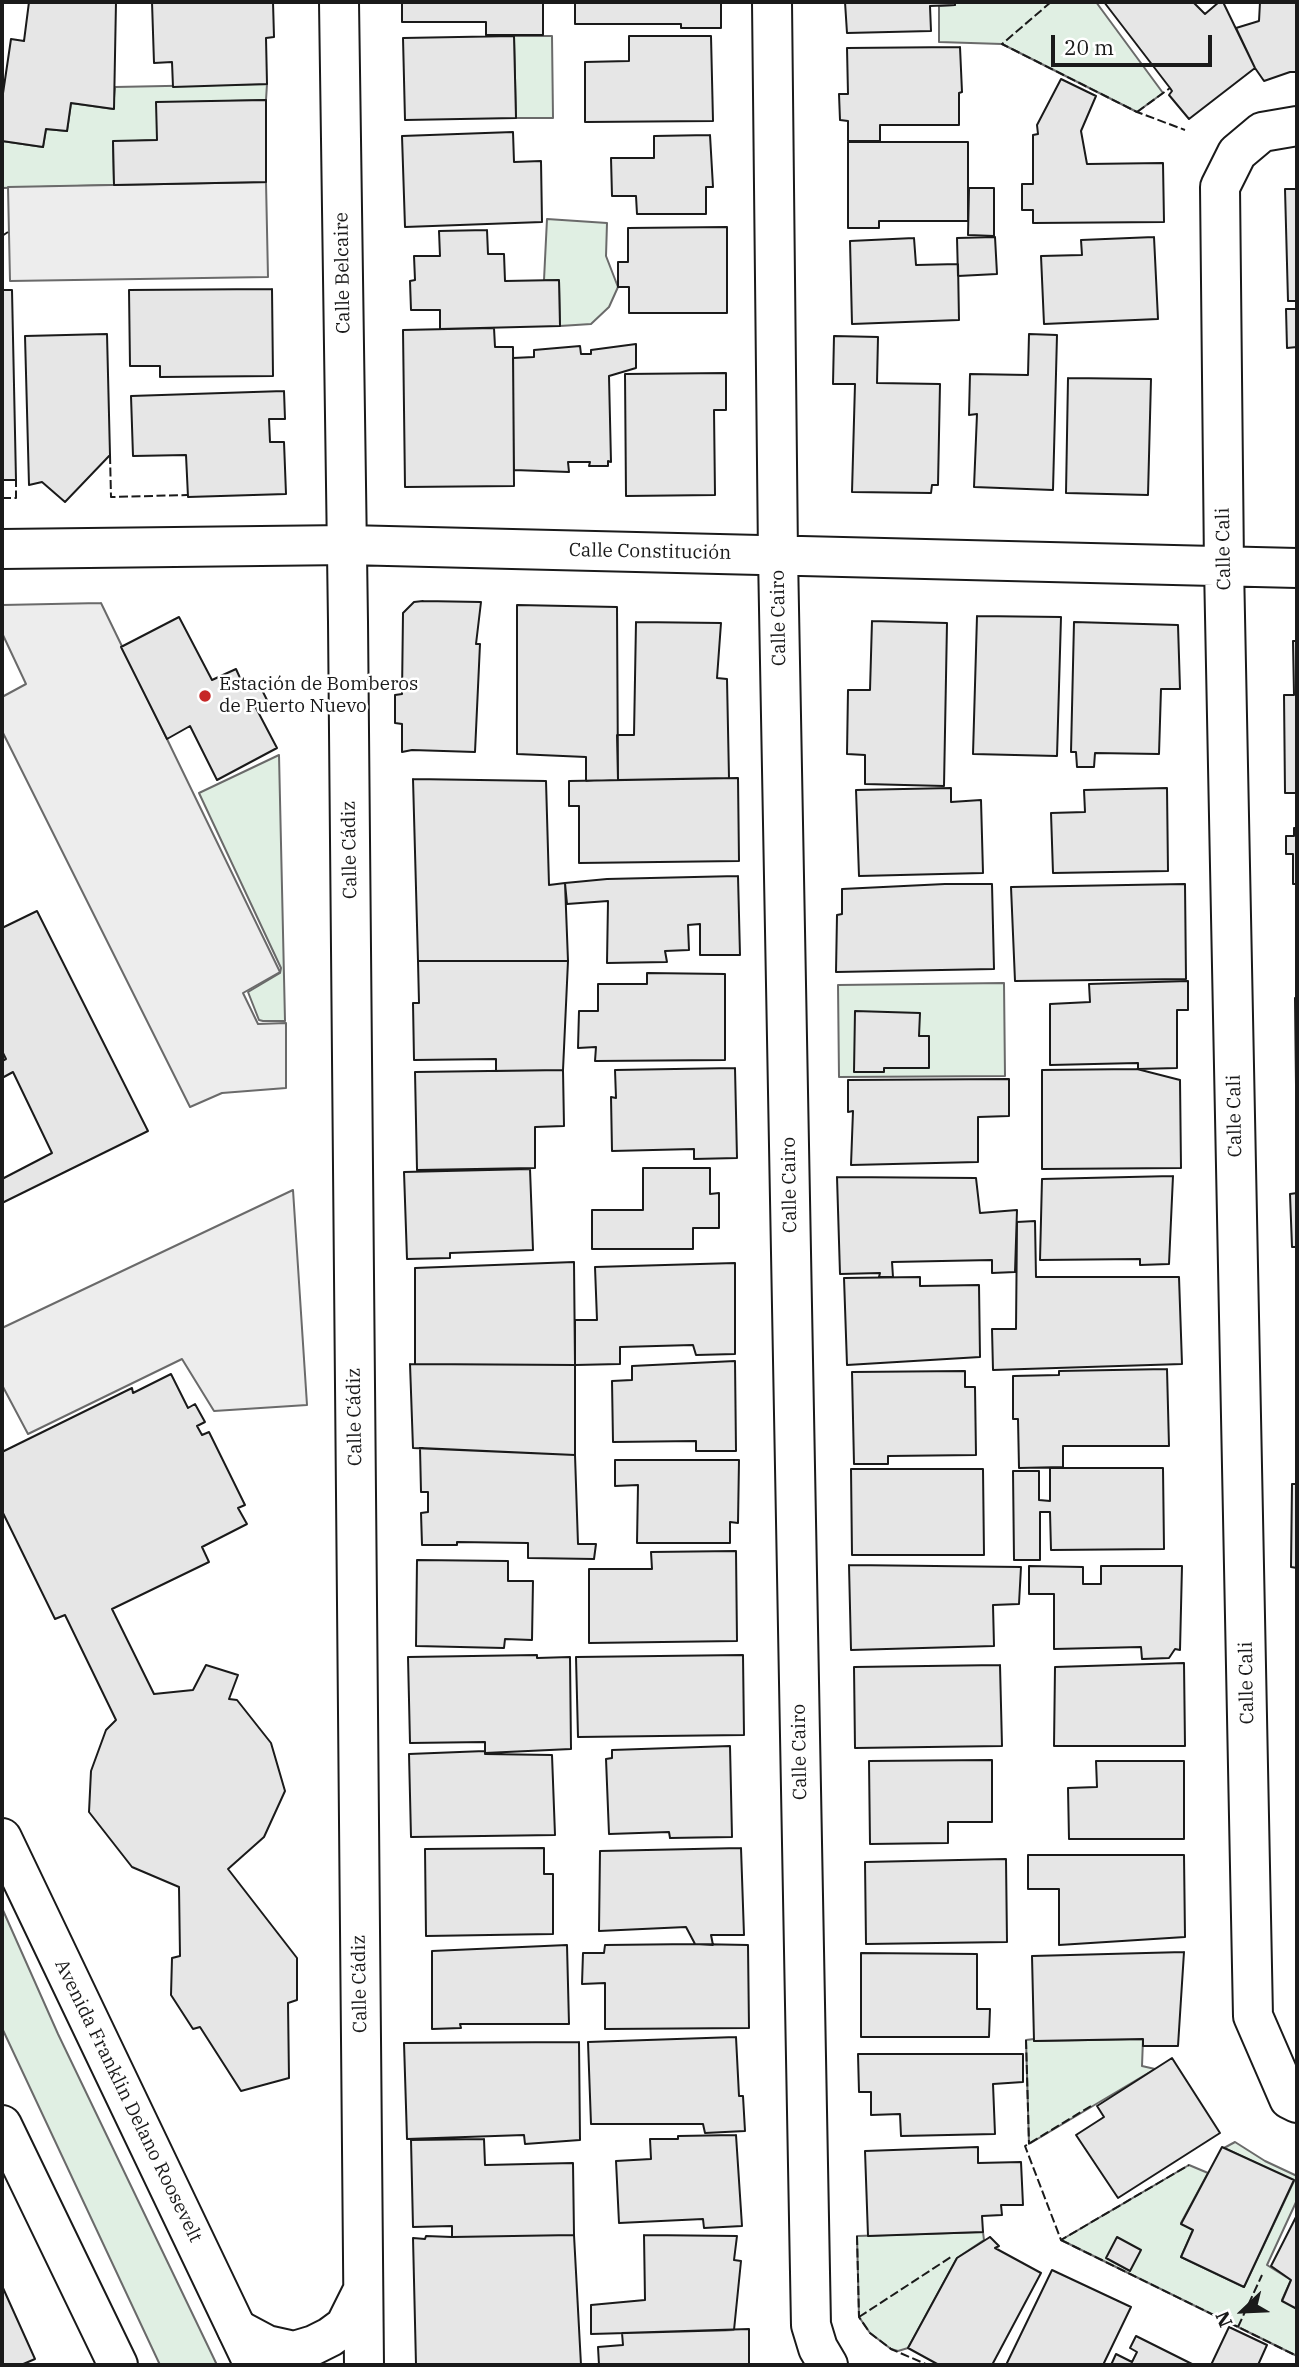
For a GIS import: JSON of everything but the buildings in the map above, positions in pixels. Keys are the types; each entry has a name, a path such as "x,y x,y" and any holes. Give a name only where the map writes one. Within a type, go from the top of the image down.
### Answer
{"street":[{"name":"Calle Belcaire","path":"339,2 347,544"},
{"name":"Calle Cairo","path":"772,2 778,555 811,2325 818,2348 828,2365"},
{"name":"Calle Cali","path":"1280,129 1237,153 1220,187 1224,566 1253,2016 1289,2099 1297,2103"},
{"name":"Calle Constitución","path":"2,549 347,544 1297,568"},
{"name":"Calle Cádiz","path":"347,544 364,2365"},
{"name":"Avenida Franklin Delano Roosevelt","path":"2,1838 254,2365"},
{"path":"2,2125 118,2365"},
{"name":"Calle Cádiz","path":"237,2329 267,2345 294,2351 314,2345 345,2326 363,2290"}],"green space":[{"path":"955,2 1096,2 1163,93 1137,112 1002,44 939,42 939,6 955,5"},
{"path":"514,36 552,36 553,118 516,118"},
{"path":"267,84 266,100 157,103 157,140 113,142 114,185 2,188 2,141 43,147 46,129 67,131 71,103 113,109 115,87"},
{"path":"547,219 607,223 606,256 618,287 609,307 591,324 560,326 559,281 544,280"},
{"path":"279,755 285,1021 263,1021 259,1020 248,992 280,973 281,968 199,793"},
{"path":"1004,983 1005,1076 839,1077 838,985"},
{"path":"2,1908 58,2034 217,2365 160,2365 2,2028"},
{"path":"1143,2039 1142,2066 1155,2069 1029,2144 1026,2040"},
{"path":"1235,2142 1265,2161 1297,2176 1297,2200 1267,2265 1291,2280 1282,2300 1297,2309 1297,2356 1061,2240 1189,2165 1208,2173 1181,2223 1193,2230 1181,2257 1244,2287 1294,2181 1224,2148"},
{"path":"983,2232 984,2240 957,2258 908,2348 898,2351 891,2349 870,2333 859,2317 857,2236"}],"shaded area":[{"path":"266,182 268,277 10,281 8,187"},
{"path":"101,603 280,972 243,993 258,1024 286,1023 286,1088 222,1093 190,1107 2,731 2,697 26,684 2,633 2,605"},
{"path":"293,1190 307,1405 214,1411 182,1359 28,1434 2,1385 2,1328"}],"fence":[{"path":"1051,2 1002,44 1137,112 1185,130"},
{"path":"1137,112 1170,88"},
{"path":"2,236 8,232"},
{"path":"110,455 111,497 187,495"},
{"path":"2,498 16,498 16,480"},
{"path":"1026,2040 1029,2144"},
{"path":"1091,2106 1025,2146 1061,2240 1189,2165"},
{"path":"857,2236 859,2317 870,2333 891,2349 928,2365"},
{"path":"1061,2240 1297,2356"},
{"path":"859,2317 951,2257"},
{"path":"1238,2327 1262,2275"}],"place":[{"name":"Estación de Bomberos de Puerto Nuevo","path":"205,696"}]}
